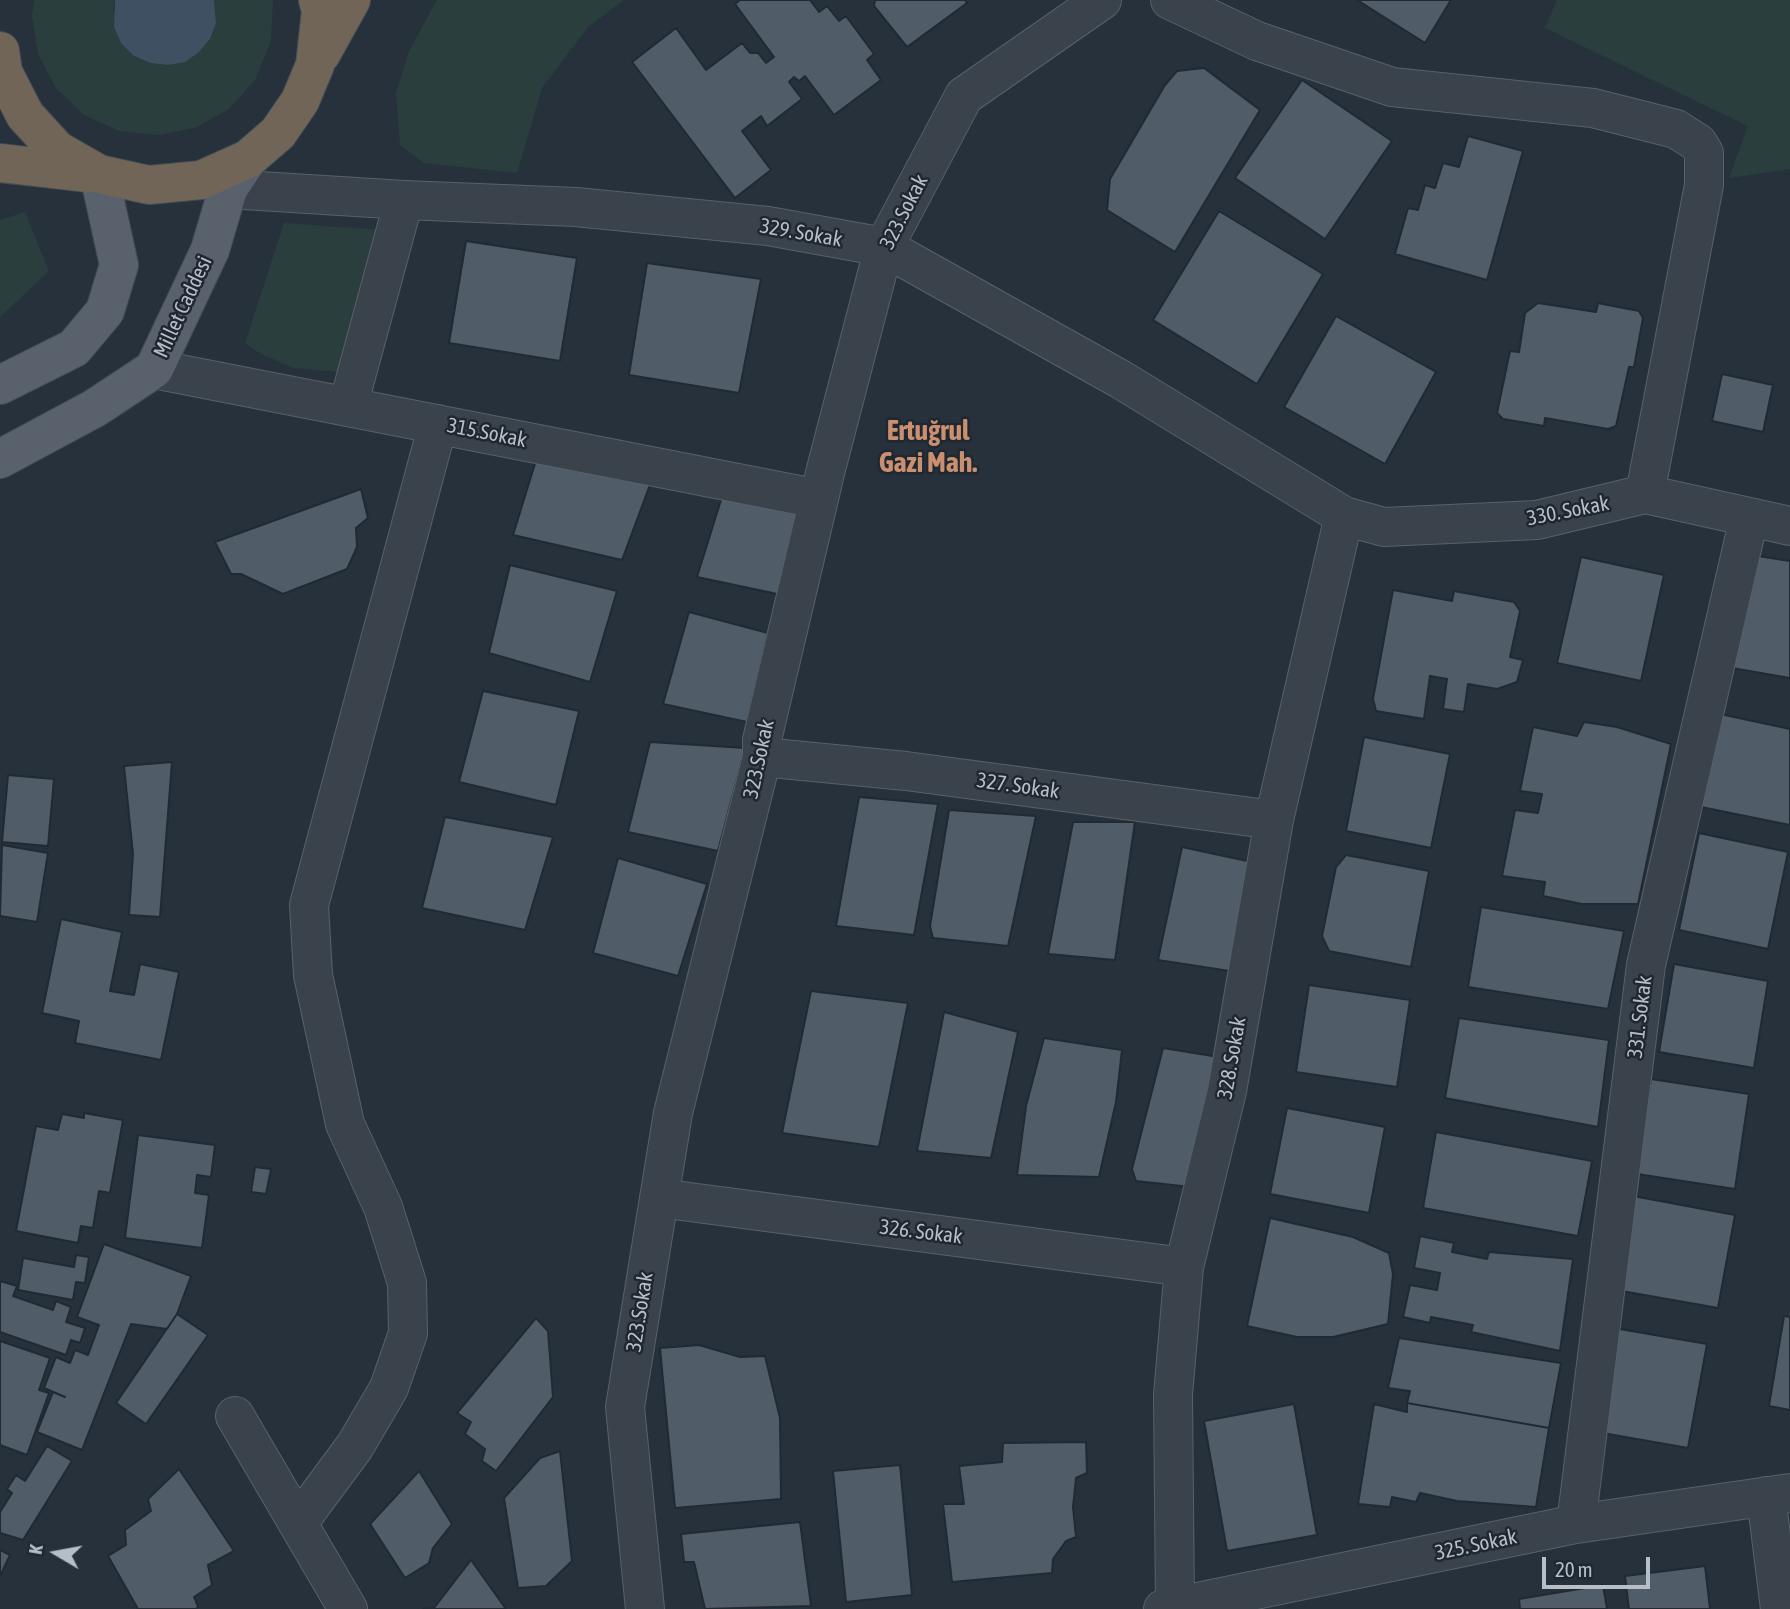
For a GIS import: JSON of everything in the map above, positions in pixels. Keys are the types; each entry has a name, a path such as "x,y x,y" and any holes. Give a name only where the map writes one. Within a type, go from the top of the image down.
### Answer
{"highway":[{"path":"315,65 321,10 318,0"},
{"path":"0,163 99,174 149,185 238,174 278,133 300,101 315,65 351,0"},
{"path":"0,51 3,72 25,115 57,150 99,174"}],"main road":[{"path":"0,385 74,348 105,311 119,265 99,174"},
{"name":"Millet Caddesi","path":"0,459 95,408 154,369 210,250 238,174"}],"street":[{"name":"323.Sokak","path":"645,1609 625,1407 673,1113 762,757 762,740 819,499 884,247 964,96 1102,0"},
{"path":"1170,0 1257,41 1392,87 1593,108 1676,129 1698,144 1704,153 1704,185 1646,494"},
{"name":"329. Sokak","path":"238,174 404,200 576,207 768,226 884,247 1120,379 1344,516"},
{"path":"348,406 404,200"},
{"name":"315.Sokak","path":"154,369 819,499"},
{"path":"298,1523 355,1446 389,1388 408,1333 407,1283 383,1207 345,1124 313,975 309,905 438,424"},
{"name":"330. Sokak","path":"1344,516 1384,527 1537,520 1646,494 1790,526"},
{"name":"328. Sokak","path":"1169,1608 1173,1395 1184,1267 1227,1091 1273,820 1344,516"},
{"name":"331. Sokak","path":"1576,1524 1646,965 1749,517"},
{"name":"327. Sokak","path":"762,757 906,771 1273,820"},
{"name":"326. Sokak","path":"659,1198 1184,1267"},
{"path":"235,1416 348,1609"},
{"path":"1778,1494 1780,1609"},
{"name":"325. Sokak","path":"1169,1608 1257,1600 1576,1524 1778,1494"}],"green space":[{"path":"34,0 115,0 113,9 134,56 149,63 168,65 199,52 210,39 216,23 214,0 273,0 271,41 255,80 229,109 195,128 158,135 119,131 84,115 56,88 38,54 32,16"},
{"path":"437,0 624,0 588,27 542,88 517,173 424,163 400,145 396,93 409,51"},
{"path":"1557,0 1790,0 1790,169 1729,178 1748,126 1545,28"},
{"path":"25,212 49,271 0,317 0,220"},
{"path":"284,223 382,230 340,372 294,368 261,354 245,343"}],"water":[{"path":"115,0 214,0 216,23 210,39 199,52 185,62 168,65 150,63 134,56 121,43 114,27"}],"building":[{"path":"740,0 810,0 819,12 827,6 839,21 846,16 874,54 867,60 881,80 834,115 805,76 799,81 794,77 789,82 802,99 767,126 761,116 742,131 771,170 735,198 632,62 676,28 706,70 742,43 750,53 758,53 766,63 774,57 735,4"},
{"path":"875,0 965,0 967,3 907,47 874,6"},
{"path":"1357,0 1451,0 1425,43"},
{"path":"1204,68 1260,110 1175,252 1107,210 1110,179 1165,85 1177,71"},
{"path":"1302,80 1392,141 1325,239 1235,178"},
{"path":"1468,136 1523,151 1487,280 1395,254 1408,208 1418,210 1425,185 1435,188 1443,163 1459,167"},
{"path":"1219,211 1323,274 1257,384 1153,320"},
{"path":"466,241 577,258 560,361 449,343"},
{"path":"647,263 761,279 739,393 629,375"},
{"path":"1538,303 1596,312 1598,303 1639,311 1643,318 1634,367 1629,367 1616,426 1608,429 1545,418 1544,426 1503,419 1497,413 1510,351 1519,352 1525,313"},
{"path":"1336,316 1436,372 1385,464 1284,407"},
{"path":"1722,374 1773,385 1763,432 1712,421"},
{"path":"537,457 651,482 622,560 513,535"},
{"path":"725,487 808,502 782,595 697,577"},
{"path":"361,489 368,518 356,528 357,547 347,569 283,594 241,574 231,574 215,542"},
{"path":"1745,554 1790,561 1790,678 1726,667"},
{"path":"1581,557 1664,575 1641,681 1557,663"},
{"path":"510,565 617,591 590,682 489,653"},
{"path":"1393,590 1452,601 1454,591 1514,602 1520,611 1510,657 1523,660 1517,682 1497,689 1468,684 1464,712 1443,709 1447,679 1430,676 1424,719 1376,711 1373,699"},
{"path":"689,612 768,633 747,722 663,704"},
{"path":"483,691 579,711 556,805 459,782"},
{"path":"1720,714 1790,729 1790,825 1701,807"},
{"path":"1584,722 1617,727 1671,744 1638,904 1582,904 1543,896 1545,882 1502,876 1515,810 1538,813 1542,794 1520,791 1533,727 1577,736"},
{"path":"1364,737 1450,754 1431,848 1346,831"},
{"path":"650,742 745,748 718,851 628,832"},
{"path":"172,762 160,917 129,915 133,854 124,766"},
{"path":"8,775 54,779 48,846 2,842"},
{"path":"859,797 938,804 914,935 836,926"},
{"path":"949,810 1036,816 1008,946 933,938 930,926"},
{"path":"445,817 553,837 525,930 422,908"},
{"path":"1073,822 1135,822 1115,960 1048,954"},
{"path":"1699,833 1788,852 1768,949 1679,930"},
{"path":"2,845 48,853 37,922 0,916"},
{"path":"1182,847 1252,862 1236,972 1158,960"},
{"path":"1346,855 1429,871 1411,967 1329,951 1322,936 1336,867"},
{"path":"618,858 707,884 678,976 593,953"},
{"path":"1481,907 1624,931 1608,1009 1468,987"},
{"path":"61,919 122,932 110,991 134,995 140,964 179,972 161,1060 75,1043 79,1021 42,1013"},
{"path":"1674,964 1768,981 1754,1068 1659,1052"},
{"path":"1309,985 1410,1000 1397,1087 1296,1072"},
{"path":"811,991 908,1003 879,1147 782,1133"},
{"path":"944,1012 1018,1032 991,1158 917,1151"},
{"path":"1459,1018 1609,1040 1598,1127 1445,1098"},
{"path":"1044,1038 1122,1050 1116,1102 1099,1177 1017,1175 1026,1106"},
{"path":"1163,1048 1225,1058 1191,1187 1136,1181 1132,1169"},
{"path":"1651,1079 1749,1094 1735,1189 1637,1174"},
{"path":"1287,1108 1385,1127 1369,1213 1270,1194"},
{"path":"84,1113 123,1120 110,1193 99,1191 93,1228 81,1226 78,1243 16,1231 36,1126 58,1130 62,1114 84,1118"},
{"path":"1436,1132 1592,1161 1578,1236 1423,1208"},
{"path":"138,1135 215,1145 211,1177 197,1175 195,1193 209,1195 202,1248 125,1238"},
{"path":"255,1167 271,1169 266,1194 251,1192"},
{"path":"1633,1196 1735,1215 1718,1308 1616,1290"},
{"path":"1270,1218 1353,1237 1389,1253 1393,1274 1388,1324 1333,1337 1297,1337 1247,1326"},
{"path":"1420,1236 1454,1243 1452,1252 1487,1259 1489,1252 1573,1259 1560,1351 1471,1332 1473,1325 1431,1317 1430,1323 1403,1317 1410,1285 1437,1290 1440,1273 1414,1268"},
{"path":"104,1244 191,1276 177,1314 167,1329 131,1324 82,1450 37,1432 53,1392 65,1397 44,1388 56,1357 70,1363 75,1350 88,1355 99,1325 77,1317"},
{"path":"76,1255 89,1257 85,1283 76,1282 73,1300 18,1290 23,1258 74,1267"},
{"path":"0,1281 17,1286 13,1296 53,1310 56,1301 71,1307 66,1322 85,1328 80,1343 71,1340 66,1355 0,1332"},
{"path":"177,1314 208,1335 146,1424 116,1403"},
{"path":"1784,1316 1790,1317 1790,1410 1769,1406"},
{"path":"536,1318 548,1331 553,1397 496,1471 482,1461 485,1449 465,1434 471,1422 457,1413"},
{"path":"1608,1327 1707,1344 1688,1448 1591,1431"},
{"path":"1399,1338 1561,1363 1549,1428 1407,1403 1410,1391 1388,1388"},
{"path":"0,1341 50,1358 39,1390 49,1393 27,1455 0,1445"},
{"path":"699,1345 740,1357 765,1356 780,1418 781,1499 675,1508 660,1348"},
{"path":"1407,1403 1549,1428 1536,1507 1457,1501 1420,1493 1416,1502 1392,1497 1390,1507 1358,1504 1374,1404 1407,1412"},
{"path":"1294,1404 1317,1535 1227,1551 1204,1421"},
{"path":"1086,1442 1087,1473 1076,1478 1073,1507 1076,1537 1066,1541 1053,1559 1052,1573 952,1582 943,1504 964,1504 959,1466 1002,1462 1003,1443"},
{"path":"47,1446 72,1461 23,1540 0,1533 0,1512 12,1493 7,1489 16,1475 25,1481"},
{"path":"560,1451 572,1561 546,1586 518,1588 504,1498 540,1458"},
{"path":"900,1465 912,1595 846,1602 833,1471"},
{"path":"179,1469 234,1551 208,1565 212,1585 194,1597 198,1607 196,1609 138,1609 108,1556 126,1545 125,1530 151,1511 148,1499"},
{"path":"419,1471 452,1524 433,1548 429,1563 405,1578 370,1524"},
{"path":"800,1522 811,1606 705,1609 694,1562 684,1562 681,1534"},
{"path":"0,1550 10,1555 0,1576"},
{"path":"471,1560 506,1609 423,1609 434,1608"},
{"path":"1705,1566 1710,1609 1629,1609 1625,1576"},
{"path":"1603,1585 1607,1609 1520,1609 1519,1599"}],"district":[{"name":"Ertuğrul Gazi Mah.","path":"928,447"}]}
